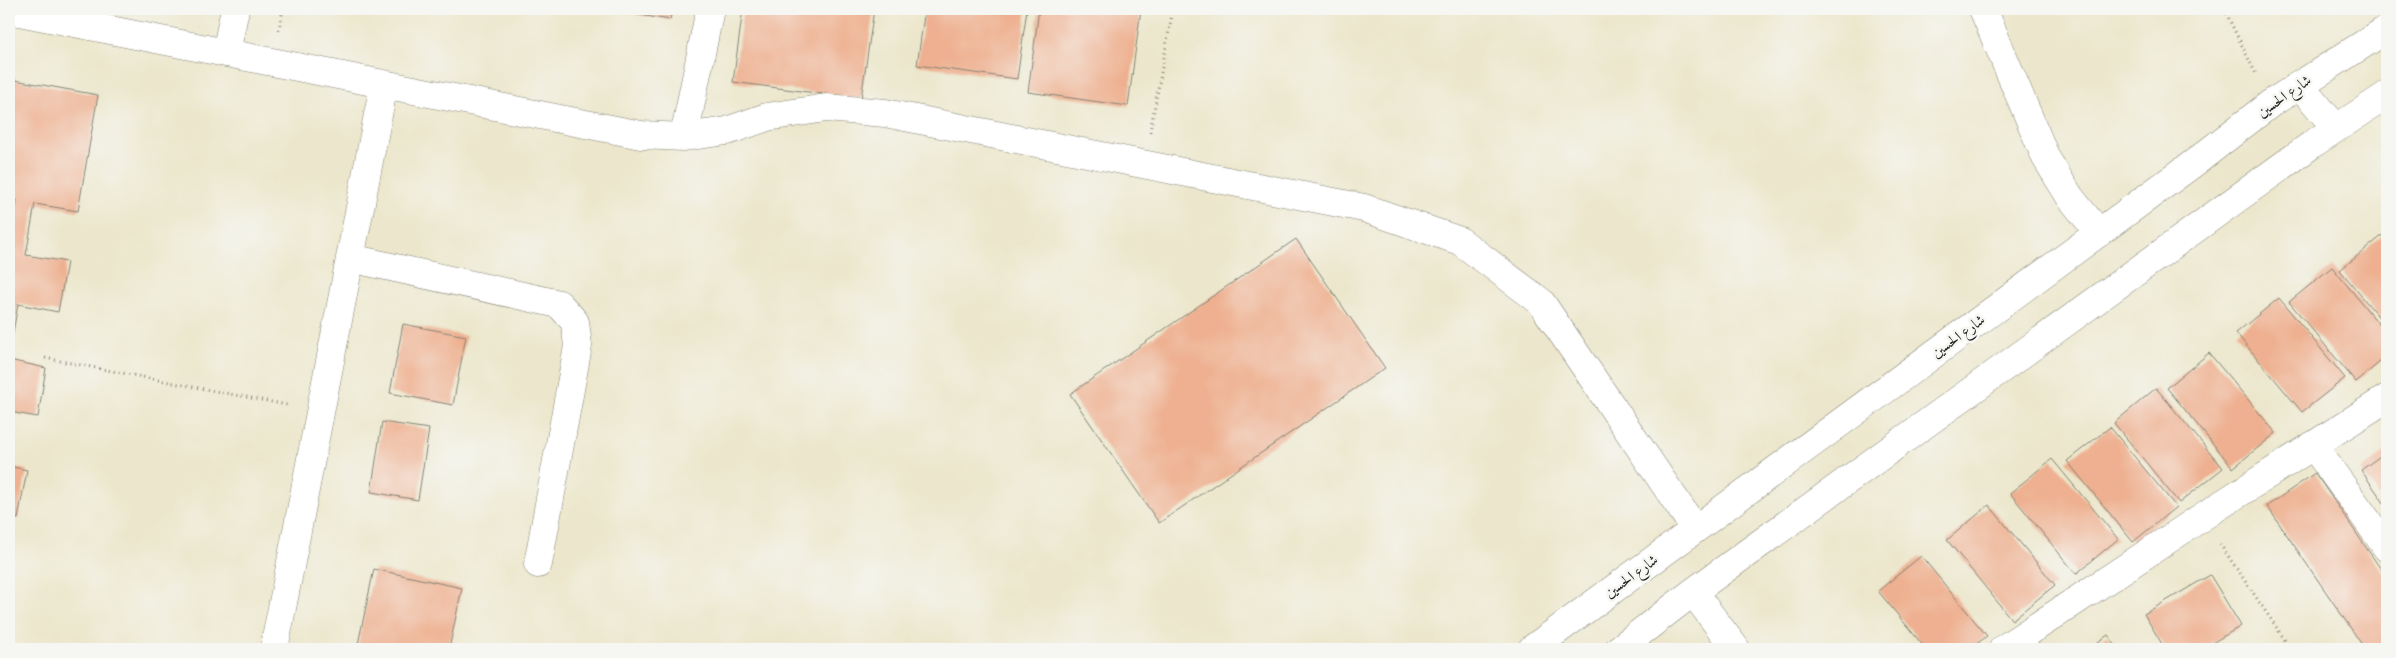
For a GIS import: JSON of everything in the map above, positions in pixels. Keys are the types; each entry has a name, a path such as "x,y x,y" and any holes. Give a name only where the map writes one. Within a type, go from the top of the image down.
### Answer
{"street":[{"path":"226,53 235,9"},
{"path":"684,137 710,9"},
{"path":"1983,9 2046,158 2070,197 2099,233"},
{"path":"9,10 641,135 684,137 726,131 767,117 826,108 885,113 1364,208 1460,241 1541,302 1695,529"},
{"name":"شارع الحسين","path":"1532,649 2099,233 2270,104 2387,29"},
{"path":"274,649 384,84"},
{"path":"2300,84 2336,128"},
{"path":"1619,649 1693,592 2336,128 2387,95"},
{"path":"350,258 559,304 572,317 578,334 578,346 538,564"},
{"path":"2003,649 2202,517 2387,398"},
{"path":"2313,445 2387,548"},
{"path":"1693,592 1736,649"}],"path":[{"path":"1144,164 1173,9"},
{"path":"2224,9 2270,104"},
{"path":"45,358 320,411"},
{"path":"2202,517 2292,649"}],"building":[{"path":"603,9 672,9 670,20"},
{"path":"743,9 874,9 861,99 733,82"},
{"path":"925,9 1027,9 1017,79 917,65"},
{"path":"1039,9 1141,9 1128,106 1028,92"},
{"path":"9,79 98,95 78,211 35,204 26,255 67,262 58,312 18,304 10,350 9,249 17,200 9,199"},
{"path":"2383,235 2387,240 2387,327 2340,270"},
{"path":"1296,239 1385,368 1159,523 1070,394"},
{"path":"2332,267 2387,334 2387,356 2356,382 2289,302"},
{"path":"2279,298 2345,378 2302,412 2236,333"},
{"path":"403,324 466,336 453,405 390,393"},
{"path":"2209,353 2276,433 2233,468 2167,388"},
{"path":"9,360 46,368 38,417 9,412"},
{"path":"2156,388 2223,468 2179,503 2114,423"},
{"path":"382,422 429,429 418,500 371,492"},
{"path":"2110,427 2176,507 2133,542 2067,461"},
{"path":"2387,451 2387,507 2361,470"},
{"path":"2052,459 2118,539 2076,574 2010,493"},
{"path":"9,466 27,470 18,519 9,517"},
{"path":"2315,473 2387,578 2387,649 2365,649 2267,506"},
{"path":"1989,505 2055,585 2012,620 1947,540"},
{"path":"1921,556 1987,636 1970,649 1926,649 1878,591"},
{"path":"374,569 462,588 449,649 357,649"},
{"path":"2210,575 2241,626 2202,649 2165,649 2144,614"},
{"path":"2108,635 2118,649 2088,649"}]}
